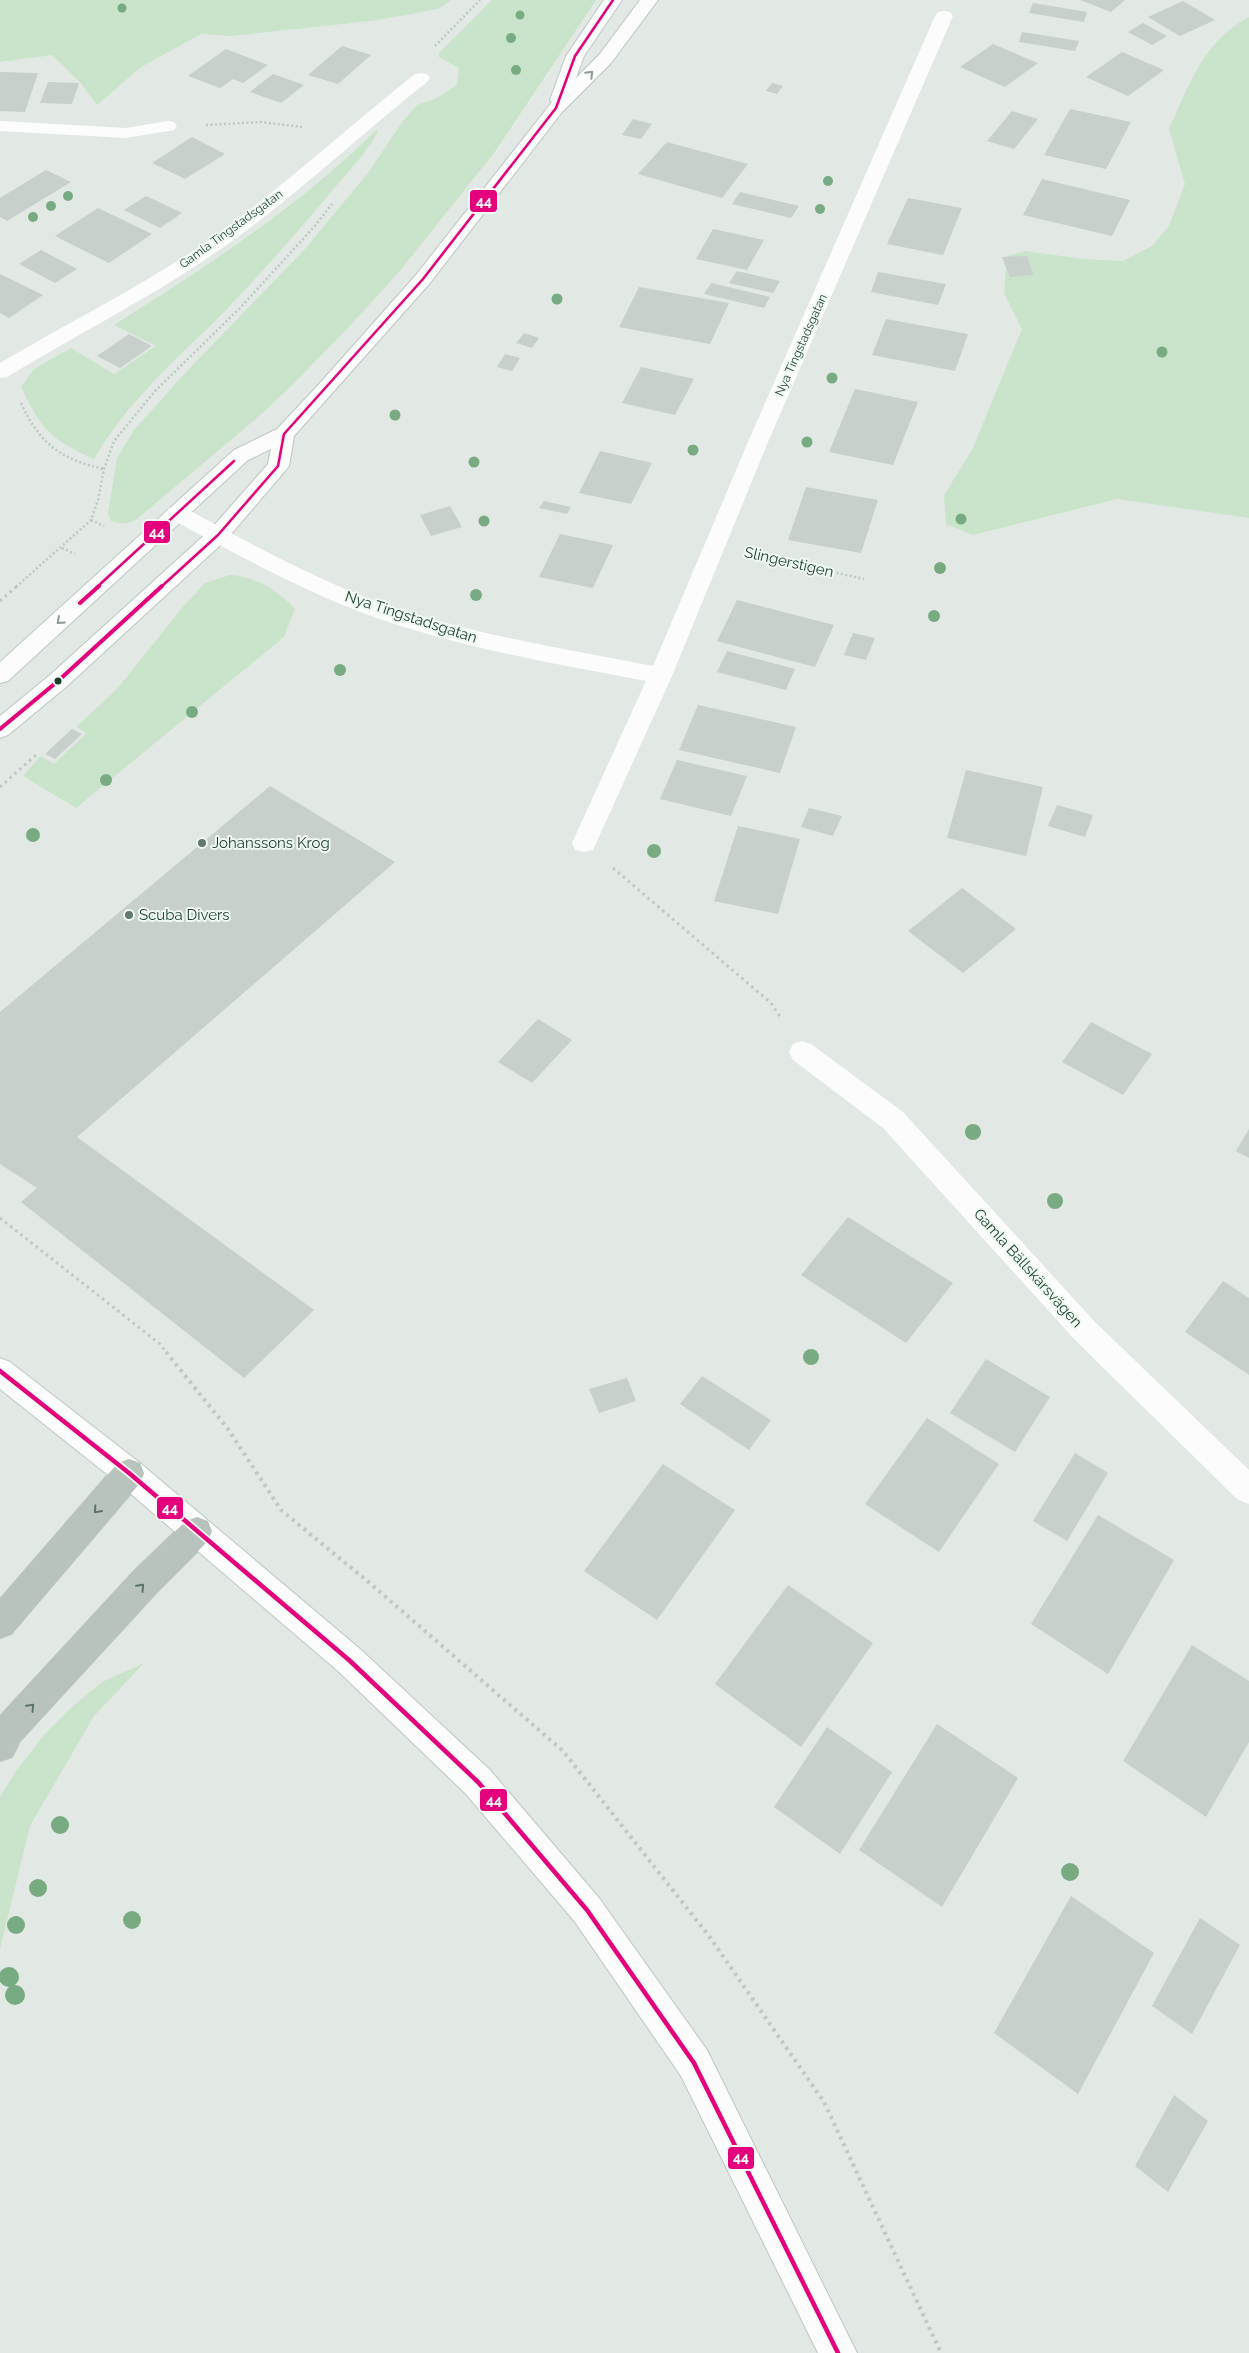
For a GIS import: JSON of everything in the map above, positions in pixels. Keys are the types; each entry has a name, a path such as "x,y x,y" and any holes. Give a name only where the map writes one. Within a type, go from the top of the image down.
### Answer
{"highway":[{"path":"0,1624 129,1474"},
{"path":"0,1744 22,1716 146,1581 197,1531"}],"street":[{"path":"556,108 575,56 613,0"},
{"path":"0,675 241,455 284,434 423,279 556,108 604,59 649,0"},
{"name":"Nya Tingstadsgatan","path":"584,843 660,676 714,545 944,16"},
{"name":"Gamla Tingstadsgatan","path":"3,371 121,304 220,240 298,181 421,78"},
{"path":"0,126 126,133 168,126"},
{"path":"0,729 58,681 218,535 278,466 284,434"},
{"name":"Nya Tingstadsgatan","path":"177,513 344,597 437,628 492,642 660,676"},
{"name":"Gamla Bällskärsvägen","path":"802,1052 893,1120 1086,1331 1249,1490"},
{"path":"0,1371 129,1474 349,1660 478,1782 587,1910 694,2064 838,2353"}],"path":[{"path":"421,78 425,56 480,0"},
{"path":"168,126 261,122 356,133"},
{"path":"0,601 91,520 98,500 104,469 114,441 155,390 240,308 314,226 332,203"},
{"path":"3,371 33,427 46,443 84,464 104,469"},
{"name":"Slingerstigen","path":"714,545 864,579"},
{"path":"0,781 4,783"},
{"path":"584,843 771,1003 802,1052"}],"green space":[{"path":"0,0 452,0 437,9 378,20 231,36 201,34 141,67 97,105 79,81 52,55 0,62"},
{"path":"492,0 596,0 494,153 399,272 345,331 258,417 137,519 124,523 111,521 108,513 117,458 134,430 187,371 304,250 368,173 403,121 417,105 437,98 457,85 459,68 439,57 439,53"},
{"path":"1249,17 1249,518 1117,499 973,535 946,524 944,495 972,450 1022,329 1004,293 1007,256 1025,251 1083,259 1123,261 1152,246 1169,226 1185,184 1169,129 1191,81 1209,51 1234,26"},
{"path":"378,130 376,136 359,159 278,254 136,401 94,459 57,439 49,432 35,414 21,387 34,369 71,348 114,374 156,346 114,325 250,235 314,186"},
{"path":"230,575 257,581 289,602 295,609 284,637 76,808 23,776 40,756 54,764 87,733 76,727 117,689 182,608 205,583"},
{"path":"144,1663 94,1716 30,1826 0,1949 0,1797 16,1771 45,1734 73,1706 102,1682"}],"building":[{"path":"1080,0 1125,0 1111,12"},
{"path":"1183,1 1215,20 1180,36 1148,17"},
{"path":"1033,3 1087,12 1084,22 1029,13"},
{"path":"1143,23 1167,36 1152,45 1128,32"},
{"path":"1022,32 1079,41 1075,51 1019,42"},
{"path":"993,44 1038,63 1005,87 960,67"},
{"path":"342,46 371,55 338,84 308,75"},
{"path":"226,49 268,65 243,83 233,79 220,88 188,76"},
{"path":"1122,52 1164,70 1128,96 1086,77"},
{"path":"0,72 38,73 25,112 0,111"},
{"path":"273,74 304,85 281,103 250,92"},
{"path":"48,82 79,83 72,104 40,103"},
{"path":"772,83 783,86 777,94 766,91"},
{"path":"1070,109 1131,122 1106,169 1044,155"},
{"path":"1012,111 1038,119 1014,149 987,141"},
{"path":"633,119 652,124 641,139 622,135"},
{"path":"192,137 225,154 185,179 152,163"},
{"path":"667,142 748,164 722,198 638,174"},
{"path":"46,170 71,182 7,221 0,217 0,198"},
{"path":"1042,179 1130,200 1112,236 1023,215"},
{"path":"740,192 799,206 791,218 732,204"},
{"path":"146,196 182,213 160,228 124,210"},
{"path":"908,198 962,208 943,255 887,244"},
{"path":"98,208 152,234 109,263 55,236"},
{"path":"713,229 764,240 747,270 696,259"},
{"path":"41,250 77,269 55,283 19,264"},
{"path":"1027,256 1034,275 1010,277 1002,257"},
{"path":"737,271 780,281 773,293 729,283"},
{"path":"878,272 946,284 938,305 871,292"},
{"path":"0,274 43,295 9,318 0,313"},
{"path":"711,283 770,297 764,308 704,294"},
{"path":"639,287 729,303 710,344 619,327"},
{"path":"886,319 968,334 955,371 872,355"},
{"path":"524,333 539,338 532,348 516,343"},
{"path":"129,334 152,346 120,368 97,356"},
{"path":"505,354 520,358 512,371 497,367"},
{"path":"641,367 694,379 675,415 622,403"},
{"path":"855,389 918,402 893,465 829,452"},
{"path":"600,451 652,463 631,504 579,493"},
{"path":"806,487 878,500 861,553 788,540"},
{"path":"544,501 571,507 567,514 539,508"},
{"path":"450,506 462,527 431,536 420,515"},
{"path":"560,534 613,545 593,588 539,577"},
{"path":"737,600 834,625 815,667 717,641"},
{"path":"853,633 875,638 866,660 844,655"},
{"path":"727,651 795,669 786,690 717,672"},
{"path":"698,705 796,727 780,773 679,750"},
{"path":"72,729 82,734 55,759 45,754"},
{"path":"677,760 747,776 731,816 660,799"},
{"path":"966,770 1043,787 1026,856 947,838"},
{"path":"270,786 395,862 77,1137 314,1310 244,1378 21,1202 37,1188 0,1164 0,1012"},
{"path":"1057,805 1093,815 1085,837 1048,826"},
{"path":"809,808 842,816 833,836 801,827"},
{"path":"738,826 800,839 778,914 714,901"},
{"path":"962,888 1016,929 963,973 908,931"},
{"path":"538,1019 572,1040 532,1083 498,1062"},
{"path":"1091,1022 1152,1054 1123,1095 1062,1062"},
{"path":"1249,1129 1249,1158 1236,1151"},
{"path":"848,1217 953,1283 906,1343 801,1275"},
{"path":"1223,1281 1249,1298 1249,1375 1185,1332"},
{"path":"986,1359 1050,1397 1015,1452 950,1413"},
{"path":"702,1376 771,1420 749,1450 680,1404"},
{"path":"627,1378 636,1401 599,1413 589,1389"},
{"path":"927,1418 999,1464 939,1552 865,1504"},
{"path":"1075,1453 1108,1473 1067,1541 1033,1521"},
{"path":"663,1464 735,1510 657,1620 584,1571"},
{"path":"1098,1515 1174,1560 1108,1674 1031,1624"},
{"path":"788,1585 873,1643 801,1747 715,1684"},
{"path":"1192,1645 1249,1681 1249,1742 1206,1817 1123,1761"},
{"path":"937,1724 1018,1778 942,1907 859,1850"},
{"path":"827,1727 892,1772 840,1854 774,1807"},
{"path":"1071,1896 1154,1953 1078,2094 994,2033"},
{"path":"1200,1918 1240,1945 1192,2034 1152,2006"},
{"path":"1174,2095 1208,2121 1168,2192 1135,2166"}],"transit line":[{"name":"44","path":"0,729 58,681 218,535 278,466 284,434 423,279 556,108 575,56 613,0"},
{"name":"44","path":"80,603 234,461"},
{"name":"44","path":"0,1371 129,1473 349,1660 478,1782 587,1910 694,2063 838,2353"}],"place":[{"name":"Johanssons Krog","path":"202,843"},
{"name":"Scuba Divers","path":"129,915"}]}
